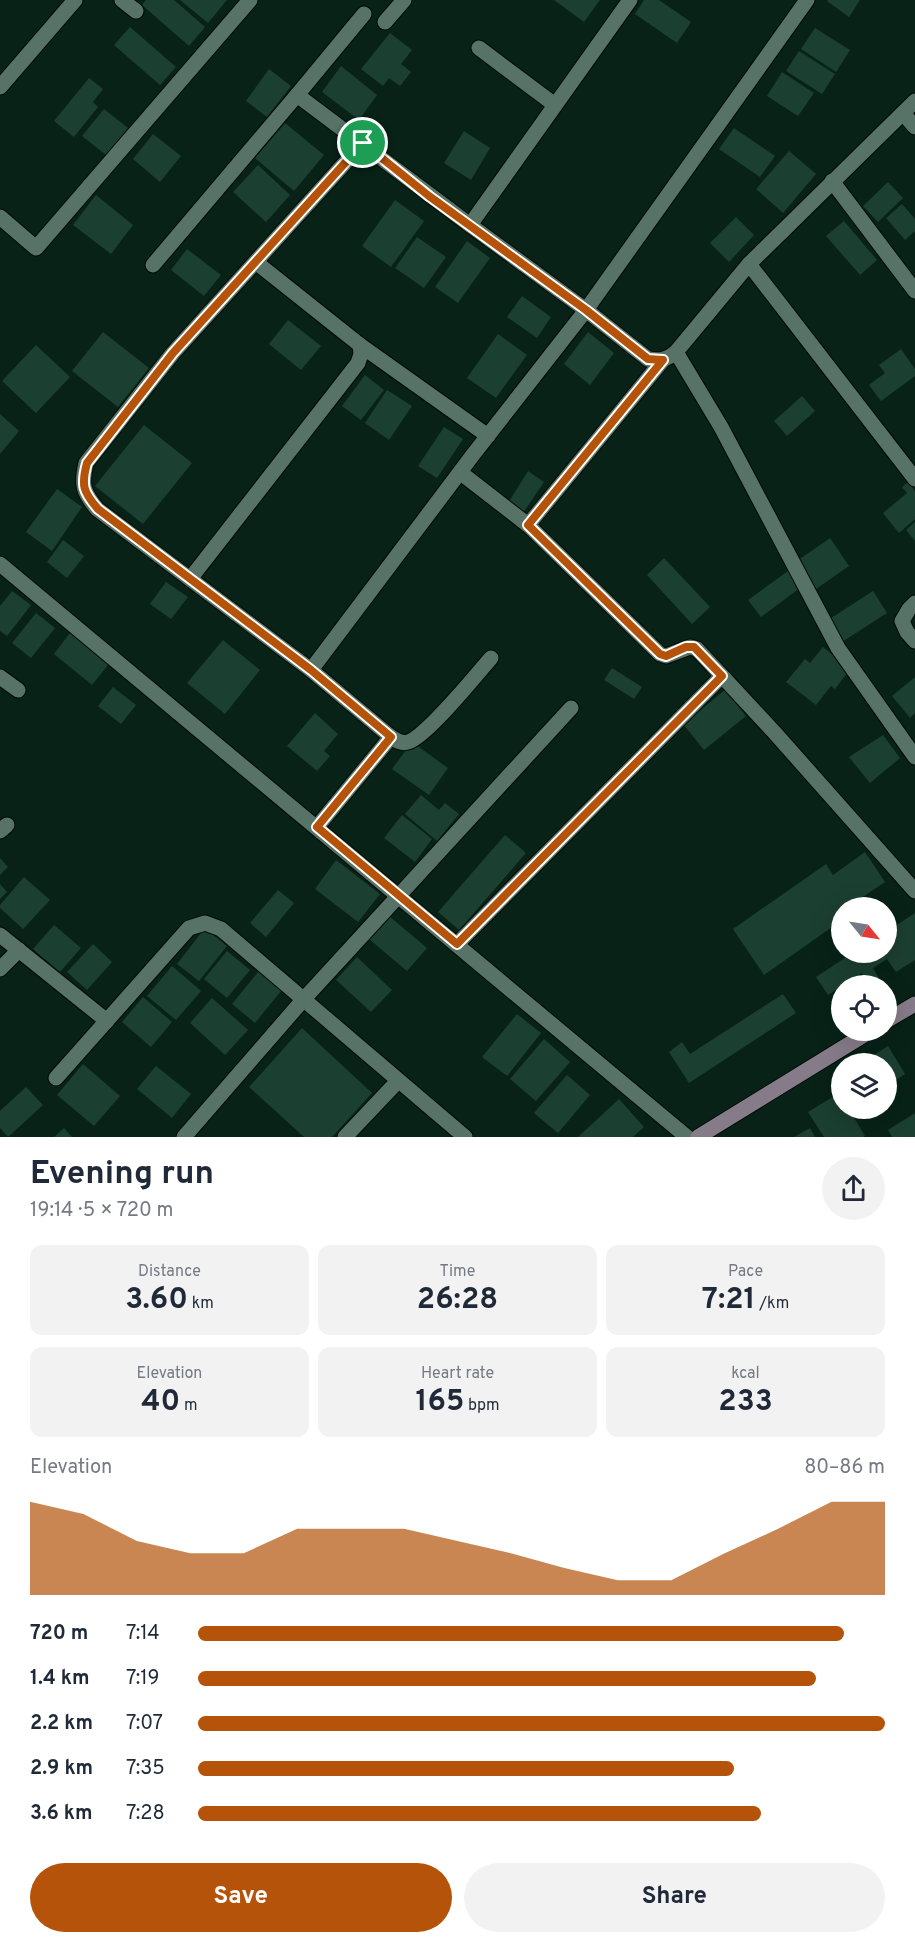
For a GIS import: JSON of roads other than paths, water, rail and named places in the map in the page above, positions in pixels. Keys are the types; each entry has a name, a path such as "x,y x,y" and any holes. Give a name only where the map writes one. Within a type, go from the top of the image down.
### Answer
{"main road":[{"path":"897,1015 915,1004"},
{"path":"698,1137 854,1041"}],"street":[{"path":"0,87 75,0"},
{"path":"122,0 136,11"},
{"path":"0,217 36,248 250,0"},
{"path":"385,22 404,0"},
{"path":"470,225 630,0"},
{"path":"311,670 586,310 807,0"},
{"path":"153,265 364,14"},
{"path":"479,48 555,105"},
{"path":"297,95 363,143 429,196 586,310 648,359 670,356"},
{"path":"528,525 749,264 915,101"},
{"path":"903,112 915,127"},
{"path":"363,143 173,353 87,463 82,481 87,497 98,509 311,670 399,742 406,743 423,734 491,658"},
{"path":"832,181 915,291"},
{"path":"256,263 360,345 488,436"},
{"path":"749,264 915,479"},
{"path":"190,579 358,363 361,354 360,345"},
{"path":"670,356 721,427 832,638 915,757"},
{"path":"461,473 528,525 660,654 666,656 686,647 694,647 915,891"},
{"path":"0,564 687,1137"},
{"path":"915,603 902,621 907,632 915,641"},
{"path":"457,944 722,676"},
{"path":"0,677 18,690"},
{"path":"184,1137 303,999 571,708"},
{"path":"317,827 391,737"},
{"path":"56,1078 189,928 205,923 221,929 465,1137"},
{"path":"0,935 107,1021"},
{"path":"0,969 19,950"},
{"path":"345,1137 399,1081"}]}
